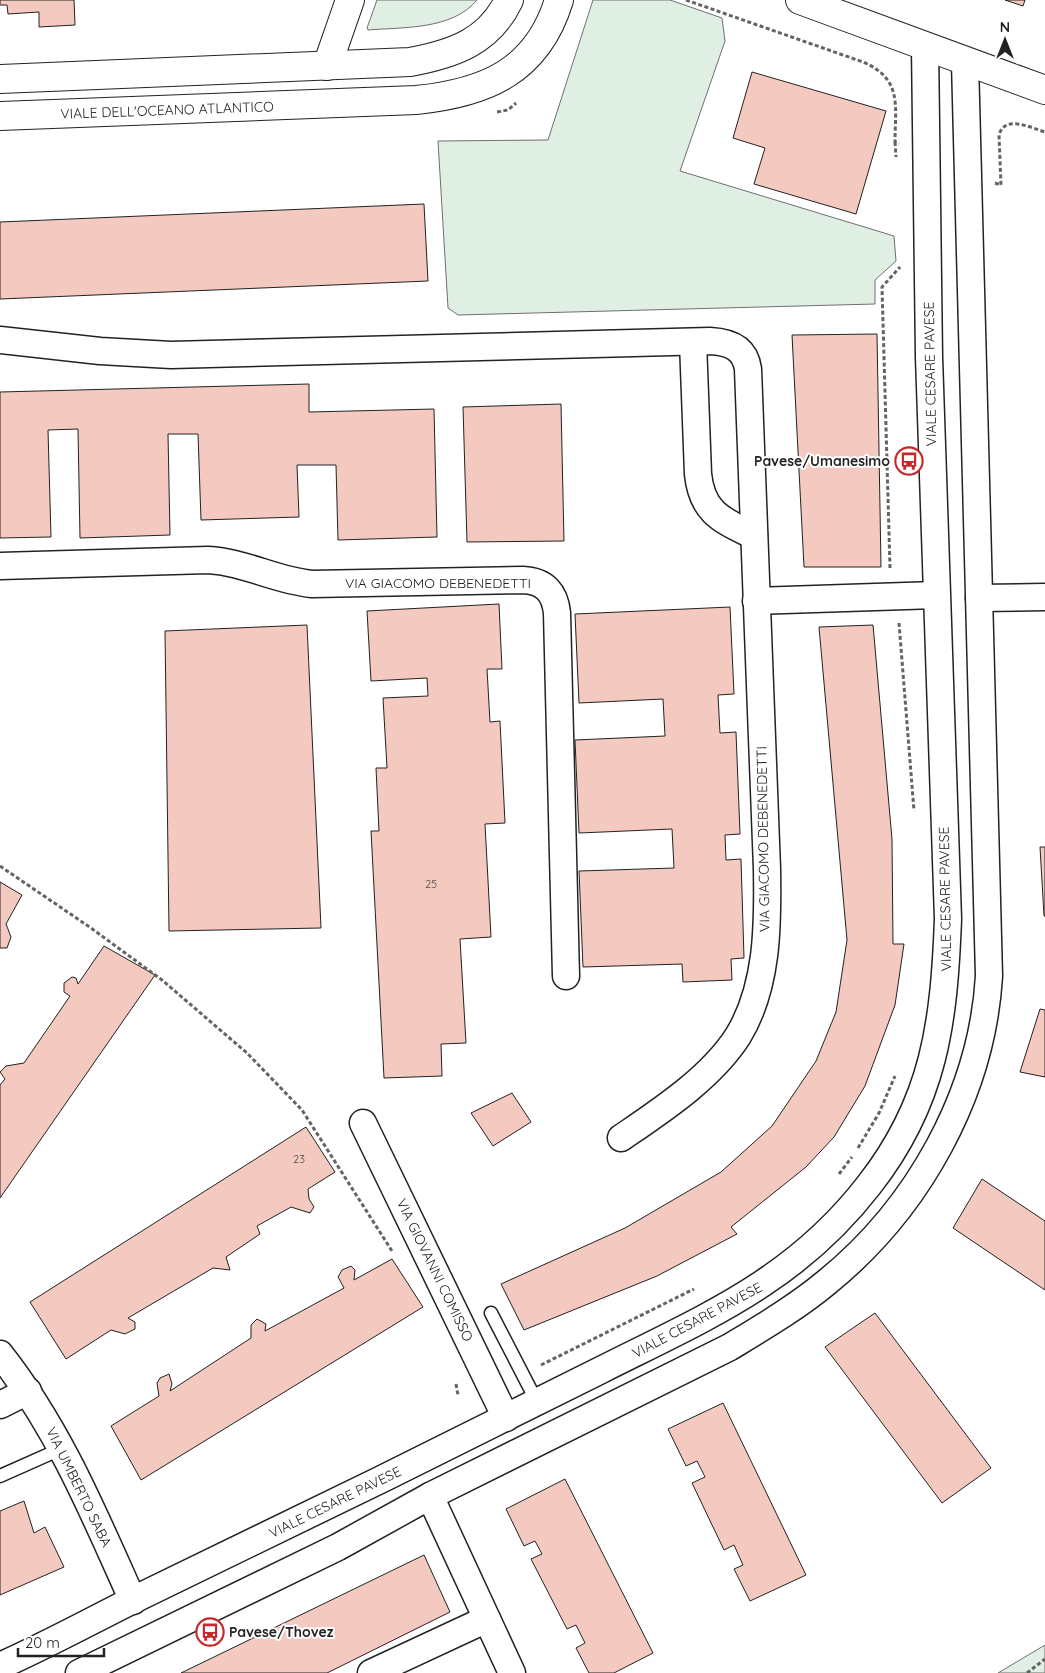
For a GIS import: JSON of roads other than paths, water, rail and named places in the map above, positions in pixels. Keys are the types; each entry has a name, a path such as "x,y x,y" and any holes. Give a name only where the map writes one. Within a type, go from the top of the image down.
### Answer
{"main road":[{"path":"327,66 350,0"},
{"path":"0,79 410,62 453,52 465,47 490,29 509,0"},
{"name":"VIALE DELL'OCEANO ATLANTICO","path":"0,116 442,97 479,89 511,70 531,53 550,25 559,0"},
{"path":"800,0 1045,90"}],"street":[{"name":"VIALE CESARE PAVESE","path":"7,1667 133,1600 506,1418 717,1312 757,1289 804,1255 835,1225 869,1186 892,1154 916,1110 930,1065 944,1005 948,928 929,358 925,46"},
{"path":"79,1673 338,1547 430,1496 730,1347 827,1282 880,1232 905,1201 936,1151 962,1097 977,1050 988,994 988,893 971,358 965,62"},
{"name":"VIA GIACOMO DEBENEDETTI","path":"0,340 91,350 171,355 693,342 718,342 733,345 741,350 747,362 767,893 765,940 758,988 746,1022 727,1051 698,1080 622,1138"},
{"path":"693,342 698,474 701,495 717,516 754,536"},
{"path":"929,358 971,358"},
{"name":"VIA GIACOMO DEBENEDETTI","path":"0,566 208,560 239,565 280,579 312,584 531,580 546,587 555,600 557,613 566,976"},
{"path":"756,601 936,595"},
{"path":"980,598 1045,597"},
{"path":"947,896 988,893"},
{"name":"VIA GIOVANNI COMISSO","path":"363,1123 506,1418"},
{"path":"804,1255 827,1282"},
{"name":"VIA UMBERTO SABA","path":"0,1354 28,1391 63,1448 133,1600"},
{"path":"0,1405 28,1391"},
{"path":"430,1496 512,1673"},
{"path":"371,1673 487,1619"}],"lane":[{"path":"491,1313 537,1402"},
{"path":"0,1476 63,1448"}],"place":[{"name":"Pavese/Umanesimo","path":"909,461"},
{"name":"Pavese/Thovez","path":"210,1632"}]}
